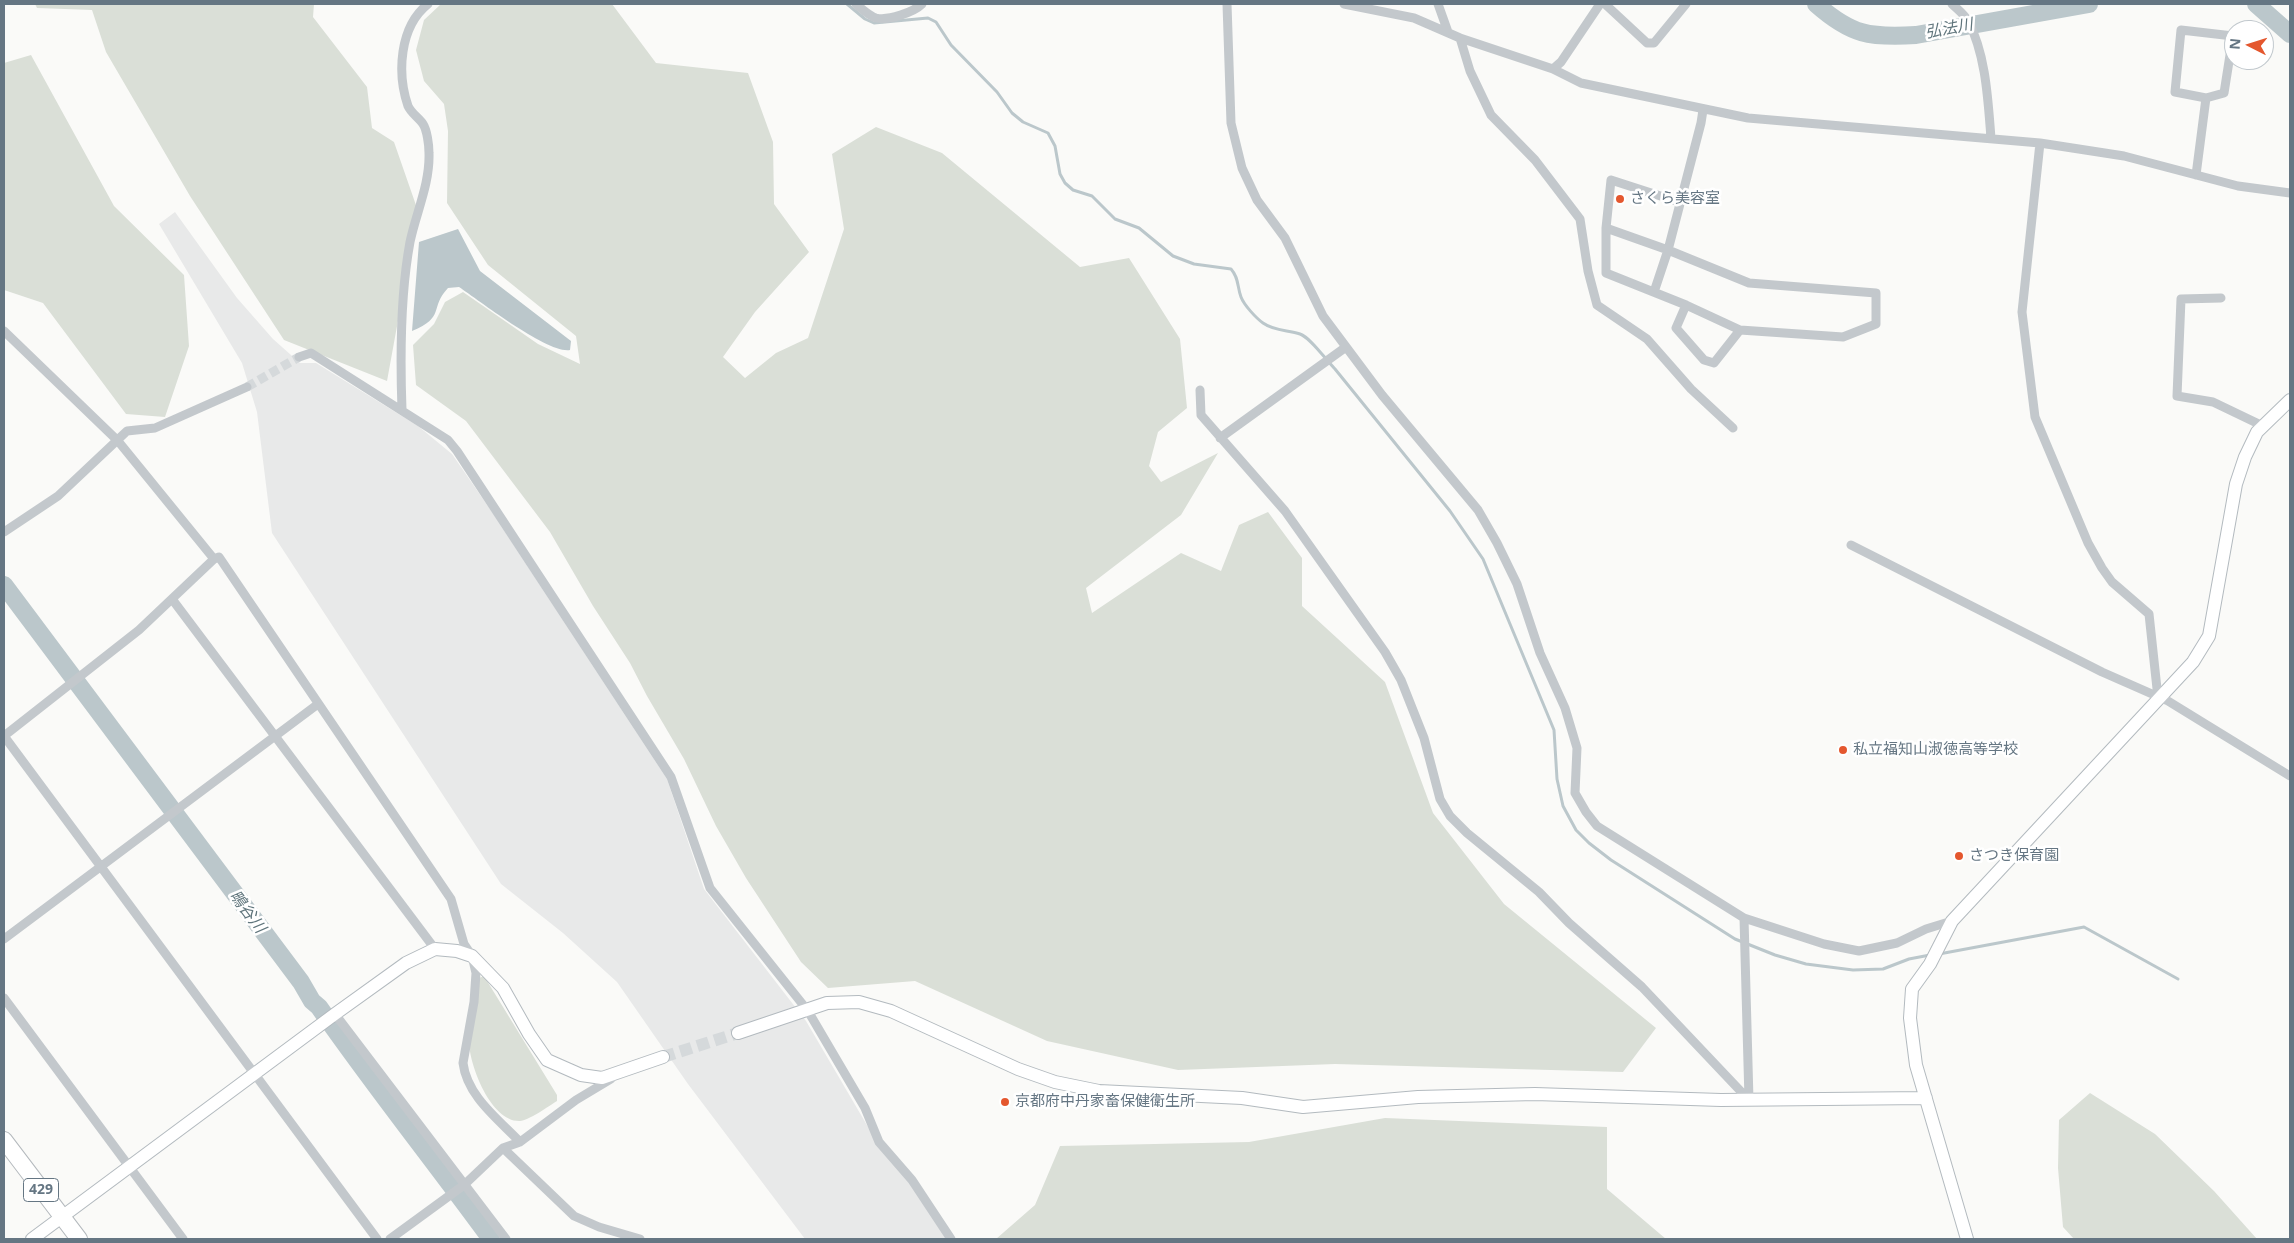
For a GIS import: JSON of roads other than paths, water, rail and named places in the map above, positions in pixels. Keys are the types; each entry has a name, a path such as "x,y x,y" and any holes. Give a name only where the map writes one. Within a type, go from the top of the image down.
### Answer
{"highway":[{"name":"429","path":"4,1140 79,1239"}],"street":[{"path":"402,410 400,342 410,242 421,204 430,152 424,125 409,108 401,64 404,44 412,23 428,4"},
{"path":"856,4 873,17 879,19 916,9 922,4"},
{"path":"1227,4 1231,123 1242,168 1257,200 1285,238 1323,316 1382,395 1478,510 1498,542 1517,584 1540,653 1565,708 1577,748 1574,793 1597,826 1744,918 1824,944 1860,951 1897,943 1926,929 1952,922"},
{"path":"1344,4 1414,18 1460,38 1553,69 1581,83 1703,110 1748,118 2040,143 2124,156 2238,186 2290,193"},
{"path":"1438,4 1448,32"},
{"path":"1605,4 1647,42 1654,43 1686,4"},
{"path":"1952,4 1967,19 1973,34 1986,80 1992,138"},
{"path":"1553,69 1561,62 1596,5"},
{"path":"2181,30 2233,36 2224,93 2206,98 2175,92 2181,30"},
{"path":"1460,38 1470,71 1491,115 1535,160 1580,219 1588,271 1597,305 1647,338 1691,389 1734,428"},
{"path":"2196,175 2206,98"},
{"path":"1654,292 1668,250 1703,110"},
{"path":"2040,143 2022,312 2035,418 2088,543 2102,568 2112,582 2149,614 2158,698"},
{"path":"1606,228 1668,250 1749,283 1876,293 1876,324 1843,337 1740,330 1686,304 1606,273 1606,228 1606,213 1611,180 1679,202"},
{"path":"2221,298 2181,299 2177,396 2213,402 2263,426"},
{"path":"1686,304 1676,328 1704,360 1714,363 1740,330"},
{"path":"4,331 118,441 214,559"},
{"path":"1220,438 1346,347"},
{"path":"299,357 311,353 448,440 457,451 671,777 710,888 808,1011 865,1108 879,1142 912,1180 951,1239"},
{"path":"4,532 58,496 127,432 154,428 247,388"},
{"path":"1200,390 1201,415 1285,511 1384,652 1401,680 1424,738 1440,799 1450,816 1540,892 1570,923 1642,988 1749,1100"},
{"path":"1967,1239 1916,1065 1910,1018 1912,989 1930,964 1952,922 2193,662 2210,636 2236,484 2245,457 2258,432 2290,400"},
{"path":"1851,545 2158,698 2168,701 2290,776"},
{"path":"377,1239 4,736 139,630 214,559 219,557 451,899 464,944 472,956 503,988 529,1034 547,1060 581,1075 602,1078 663,1057"},
{"path":"172,599 435,949"},
{"path":"4,939 318,704"},
{"path":"1744,918 1749,1100"},
{"path":"32,1239 128,1166 406,963 435,949 458,951 472,956"},
{"path":"472,956 476,973 474,1002 467,1034 464,1073 472,1091 520,1142"},
{"path":"4,998 183,1239"},
{"path":"738,1033 828,1003 858,1002 891,1011 1018,1069 1055,1082 1099,1090 1242,1098 1303,1107 1418,1097 1535,1094 1749,1100 1926,1098"},
{"path":"335,1014 506,1239"},
{"path":"390,1239 464,1185 503,1148 520,1142 576,1100 622,1072"},
{"path":"503,1148 574,1216 599,1227 640,1239"}],"waterway":[{"path":"847,4 865,19 874,23 928,18 936,22 951,45 997,92 1012,113 1023,122 1048,133 1055,146 1060,174 1065,183 1073,190 1092,196 1115,219 1139,228 1173,256 1194,264 1231,269 1237,279 1243,300 1257,318 1272,328 1304,336 1318,349 1450,511 1483,559 1554,730 1557,779 1563,806 1576,830 1589,843 1611,860 1735,939 1775,955 1806,964 1853,970 1883,969 1909,959 1930,955"},
{"name":"弘法川","path":"1816,4 1851,28 1873,35 1886,36 1916,35 2089,4"},
{"name":"弘法川","path":"2256,4 2290,34"},
{"name":"鴫谷川","path":"4,585 491,1239"},
{"path":"1939,954 2084,927 2178,979"}],"tunnel":[{"path":"247,387 299,357"},
{"path":"663,1057 738,1033"}],"place":[{"name":"さくら美容室","path":"1620,199"},
{"name":"私立福知山淑徳高等学校","path":"1843,750"},
{"name":"さつき保育園","path":"1959,856"},
{"name":"京都府中丹家畜保健衛生所","path":"1005,1102"}]}
